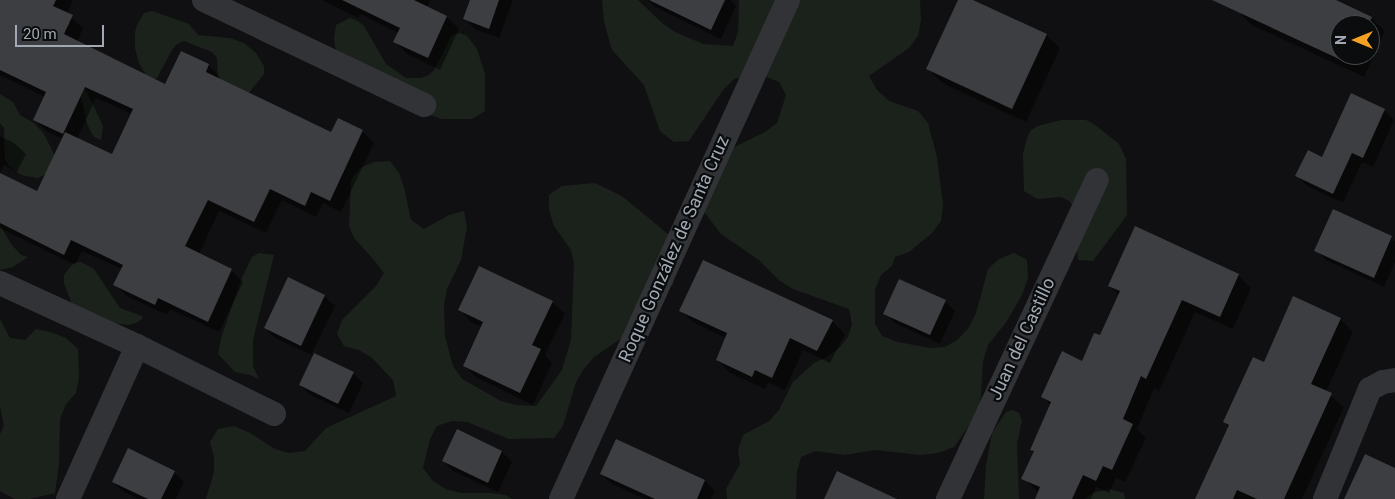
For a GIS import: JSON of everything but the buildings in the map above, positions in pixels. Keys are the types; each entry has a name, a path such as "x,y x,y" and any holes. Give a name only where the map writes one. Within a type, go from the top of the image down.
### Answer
{"street":[{"path":"204,0 424,105"},
{"name":"Roque González de Santa Cruz","path":"561,499 788,0"},
{"name":"Juan del Castillo","path":"948,499 1097,180"},
{"path":"0,284 137,346 274,414"},
{"path":"68,499 137,346"},
{"path":"1325,499 1370,389 1383,382 1395,380"}],"shaded area":[{"path":"602,0 638,0 662,23 675,32 703,44 733,46 738,32 739,0 920,0 921,20 918,36 909,48 869,76 877,90 889,101 918,111 928,123 937,157 943,205 941,221 932,233 909,252 895,257 892,266 881,275 875,290 875,324 882,336 898,342 930,348 945,347 957,340 968,329 976,313 988,269 999,259 1014,253 1027,260 1028,277 1023,293 1007,321 988,345 983,361 980,410 954,447 938,453 921,455 875,450 845,455 816,451 801,457 797,472 796,499 727,499 726,489 740,464 738,450 743,435 769,421 779,410 793,382 814,363 827,357 839,348 848,337 852,324 849,309 793,289 780,281 759,260 721,234 695,200 710,159 765,132 777,123 786,95 779,82 764,76 734,79 723,90 689,141 674,142 660,131 644,85 612,50 604,22"},
{"path":"152,11 189,24 198,35 230,38 244,43 256,53 264,66 264,74 248,94 218,81 217,58 212,52 184,41 177,44 172,50 157,78 149,80 139,63 135,48 135,32 144,13"},
{"path":"350,18 364,26 386,64 406,78 421,78 429,75 434,70 452,35 460,33 467,36 477,49 485,74 485,111 472,119 442,119 433,116 337,56 334,40 336,25"},
{"path":"84,86 103,126 101,140 94,137 87,124 79,94"},
{"path":"0,94 13,102 20,115 34,123 44,134 54,154 52,171 38,178 21,175 9,166 5,159 4,128 0,123"},
{"path":"1061,120 1086,120 1094,124 1119,144 1126,159 1127,215 1093,261 1078,260 1074,207 1069,201 1061,197 1037,199 1024,191 1023,153 1031,130 1038,126"},
{"path":"390,161 399,173 404,187 411,220 424,229 449,215 464,211 467,227 461,260 447,289 444,305 445,336 453,366 462,379 501,401 516,405 536,406 562,370 571,340 574,264 571,250 554,226 549,210 549,195 562,186 595,183 622,196 668,234 675,252 676,269 673,285 661,294 619,340 594,357 583,370 576,382 563,426 554,438 509,439 467,422 452,421 437,426 430,439 423,468 433,481 446,489 461,493 491,493 506,495 512,499 206,499 214,472 214,457 210,442 218,429 234,426 250,433 275,449 289,453 305,451 326,428 396,396 393,380 372,358 359,350 344,346 337,334 342,320 376,286 384,273 354,238 349,226 351,180 360,168 374,162"},
{"path":"0,225 11,244 21,255 28,257 13,267 0,270"},
{"path":"259,253 274,255 253,340 253,366 259,379 235,372 218,354 221,338 241,280 252,257"},
{"path":"81,262 94,269 120,308 142,316 142,319 128,325 106,322 73,307 64,283 64,275 73,263"},
{"path":"0,319 10,338 25,340 36,329 66,338 78,349 79,379 76,393 66,404 60,419 59,464 55,493 30,499 15,499 0,491 0,434 4,426 0,406"},
{"path":"1013,410 1019,413 1022,421 1017,443 1019,499 984,499 986,465 992,433 1006,412"},
{"path":"1109,489 1124,493 1125,499 1085,499 1093,493"}]}
